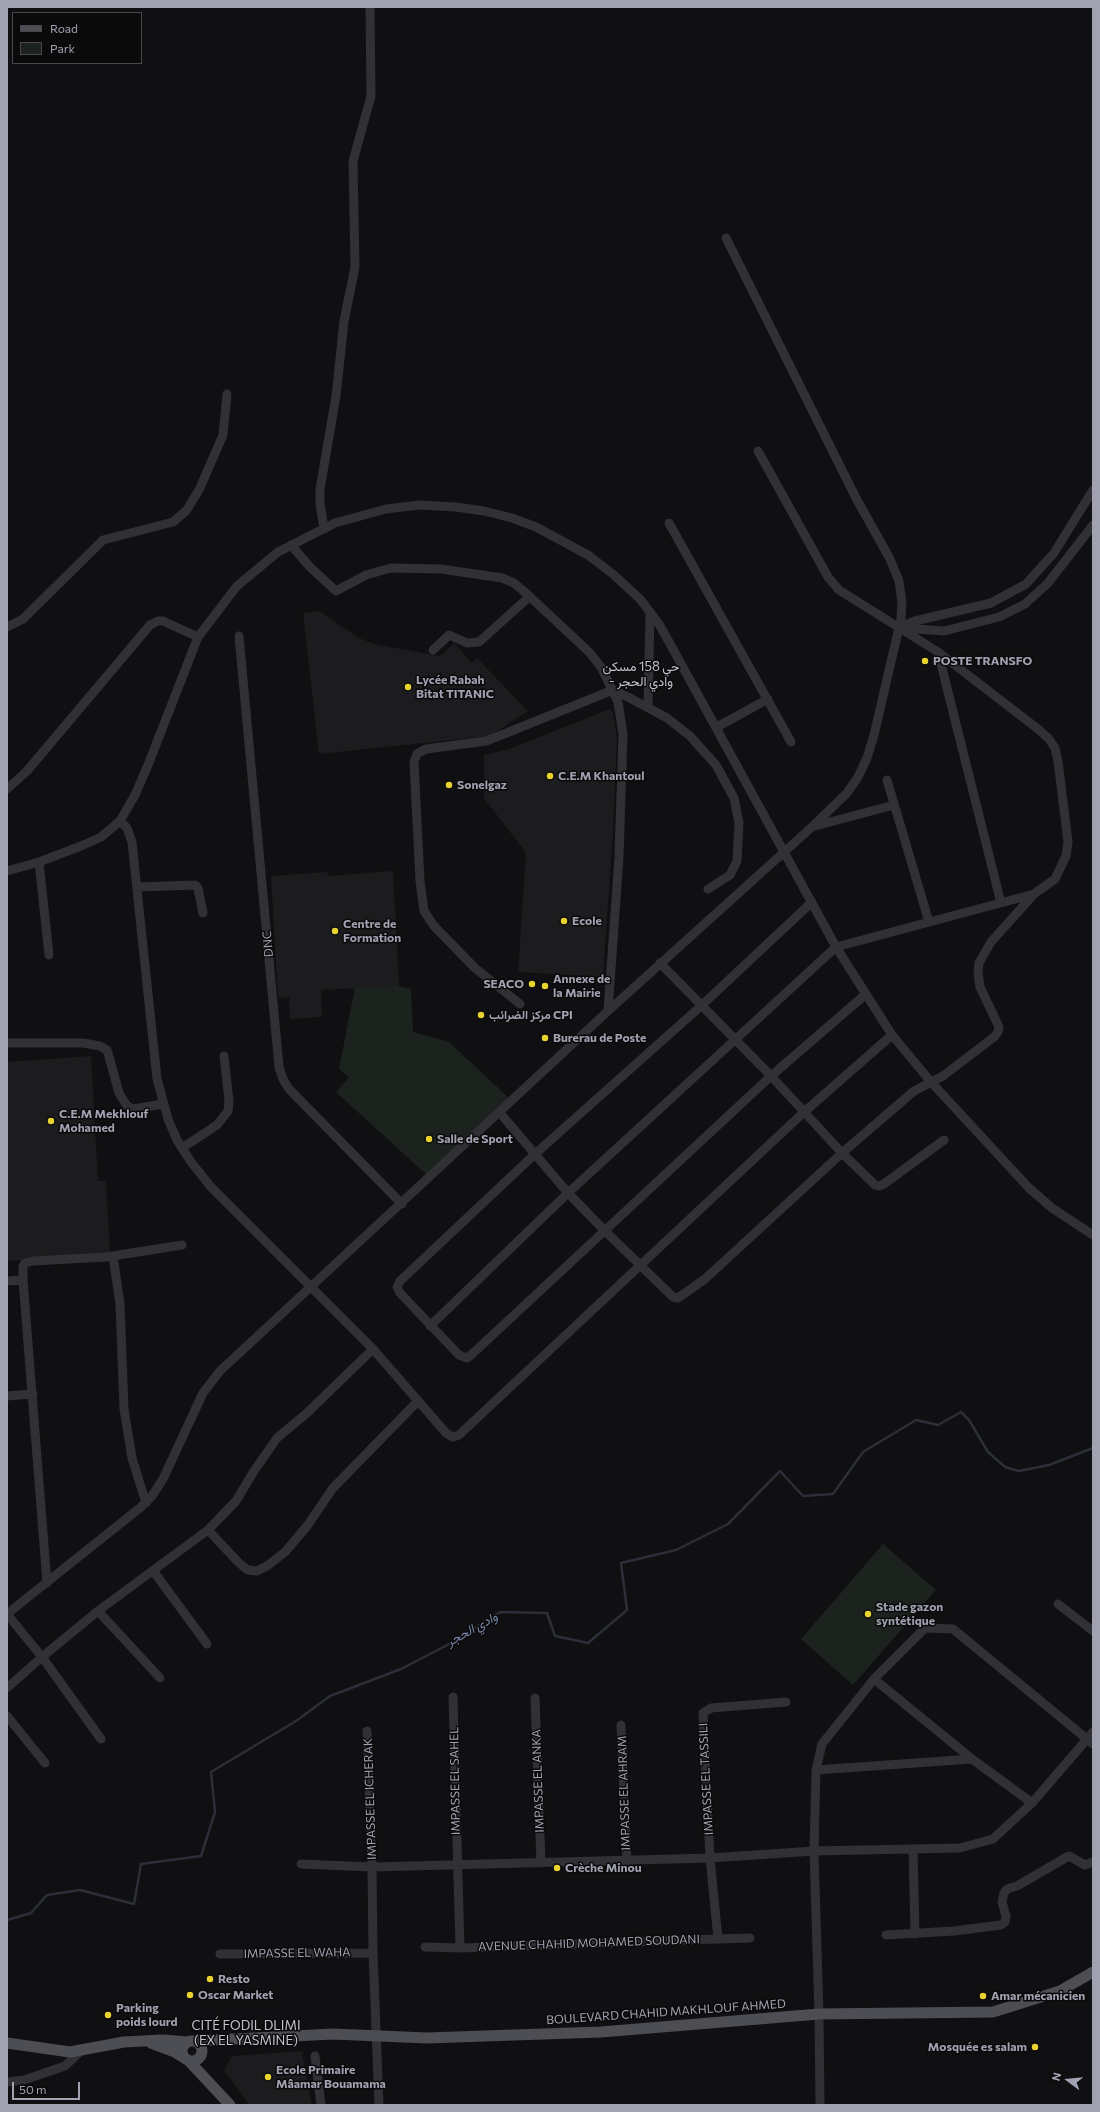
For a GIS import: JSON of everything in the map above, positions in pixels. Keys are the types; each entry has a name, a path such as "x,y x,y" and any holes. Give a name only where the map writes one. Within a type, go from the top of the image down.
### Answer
{"main road":[{"name":"BOULEVARD CHAHID MAKHLOUF AHMED","path":"7,2043 70,2052 139,2041 163,2040 191,2042 333,2034 427,2038 601,2032 819,2014 993,2012 1060,1991 1093,1972"},
{"name":"BOULEVARD CHAHID MAKHLOUF AHMED","path":"201,2055 233,2040"},
{"path":"139,2041 164,2047 187,2059 197,2060 201,2055"},
{"path":"220,2093 201,2055 201,2047 191,2042 184,2046 182,2051 187,2059 230,2105"}],"street":[{"path":"324,529 320,489 336,396 344,321 355,267 353,161 370,96 370,7"},
{"path":"101,1739 42,1657 7,1614 146,1503 163,1480 197,1405 211,1382 220,1371 312,1288 660,963 813,826 847,793 858,777 867,758 902,611 899,581 890,559 856,498 726,238"},
{"path":"7,626 23,619 103,540 173,522 186,511 200,490 223,435 227,394"},
{"path":"500,1113 568,1193 604,1230 673,1297 682,1297 705,1279 842,1153 914,1091 943,1076 994,1037 998,1032 998,1023 978,980 979,963 991,942 1034,894 1055,880 1066,856 1068,842 1054,748 1038,729 938,652 844,594 833,584 758,451"},
{"path":"898,628 915,621 991,603 1026,584 1054,553 1093,490"},
{"path":"7,871 39,862 101,837 120,821 135,795 148,765 198,638 237,586 255,569 291,545 324,529 358,516 386,509 419,505 456,507 484,511 536,527 588,555 614,575 640,599 674,650 785,850 836,947 892,1035 931,1082 1029,1188 1052,1208 1093,1236"},
{"path":"670,523 791,742"},
{"path":"898,628 944,631 999,617 1025,604 1048,583 1093,525"},
{"path":"291,545 309,566 336,591 378,570 411,568 441,569 493,575 514,583 589,652 601,667 613,690 622,721 623,746 619,857 608,1011"},
{"path":"433,650 449,635 468,643 479,642 530,597"},
{"path":"648,707 650,614"},
{"path":"7,789 27,771 150,625 158,621 163,621 198,638"},
{"name":"DNC","path":"239,636 279,1067 289,1089 402,1204"},
{"path":"938,652 1001,903"},
{"path":"520,1004 474,968 434,926 425,914 420,881 415,758 417,754 426,749 472,743 499,736 613,690 648,707 690,736 708,753 723,776 734,798 739,823 736,861 730,874 708,888"},
{"path":"717,727 768,699"},
{"path":"887,780 929,922"},
{"path":"813,826 894,805"},
{"path":"120,821 127,828 132,842 138,887 157,1079 168,1119 182,1148 211,1187 373,1349 446,1433 453,1437 457,1436 641,1267 803,1113 892,1035"},
{"path":"39,862 49,955"},
{"path":"138,887 195,885 198,888 203,913"},
{"path":"430,1326 568,1193 836,947 1034,894"},
{"path":"812,902 701,1006 535,1154 398,1283 397,1287 400,1292 430,1326 459,1355 467,1358 771,1076 866,994"},
{"path":"660,963 734,1041 771,1076 803,1113 872,1182 879,1186 944,1140"},
{"path":"7,1043 83,1043 104,1048 108,1052 120,1093 127,1106 133,1109 163,1104"},
{"path":"182,1148 217,1125 228,1111 229,1102 224,1056"},
{"path":"47,1583 23,1266 28,1262 113,1256 182,1245"},
{"path":"113,1256 120,1304 124,1409 132,1458 146,1503"},
{"path":"7,1281 23,1280"},
{"path":"7,1688 42,1657 98,1612 154,1572 208,1530 236,1501 254,1471 277,1438 307,1413 373,1349"},
{"path":"7,1396 33,1394"},
{"path":"208,1530 244,1568 255,1572 267,1566 285,1552 307,1526 333,1488 418,1401"},
{"path":"154,1572 207,1644"},
{"path":"1058,1604 1093,1631"},
{"path":"98,1612 160,1678"},
{"path":"301,1864 372,1867 627,1861 710,1858 814,1851 960,1848 993,1839 1032,1804 1091,1738 953,1630 925,1628 874,1679 822,1744 816,1770 814,1851 820,2105"},
{"path":"874,1679 972,1759 1032,1804"},
{"name":"IMPASSE EL SAHEL","path":"453,1697 457,1866"},
{"name":"IMPASSE EL ANKA","path":"535,1698 541,1863"},
{"name":"IMPASSE EL TASSILI","path":"710,1858 703,1713 711,1708 786,1702"},
{"path":"7,1716 45,1763"},
{"name":"IMPASSE EL AHRAM","path":"621,1724 627,1861"},
{"name":"IMPASSE EL ICHERAK","path":"367,1731 372,1867 373,1953 378,2035 379,2105"},
{"path":"816,1770 972,1759"},
{"path":"913,1849 915,1934"},
{"path":"886,1935 915,1934 1001,1925 1005,1922 1006,1916 1002,1902 1004,1893 1007,1889 1017,1886 1069,1856 1085,1865 1093,1862"},
{"name":"AVENUE CHAHID MOHAMED SOUDANI","path":"710,1858 718,1939"},
{"path":"457,1866 460,1948"},
{"name":"AVENUE CHAHID MOHAMED SOUDANI","path":"424,1947 460,1948 750,1938"},
{"name":"IMPASSE EL WAHA","path":"220,1954 373,1953"},
{"path":"7,2082 24,2080 65,2066 83,2049"},
{"path":"316,2056 321,2105"}],"shaded area":[{"name":"Lycée Rabah Bitat TITANIC","path":"319,611 359,638 374,644 440,656 454,643 472,663 477,658 528,711 490,736 319,754 303,613"},
{"name":"C.E.M Khantoul","path":"610,709 613,713 617,738 613,833 603,977 518,972 526,853 484,798 484,755 509,749"},
{"name":"Centre de Formation","path":"393,871 399,986 321,990 322,1017 290,1019 289,997 278,998 271,876 328,872 328,876"},
{"name":"C.E.M Mekhlouf Mohamed","path":"91,1056 98,1181 106,1181 110,1254 7,1261 7,1062"},
{"name":"Ecole Primaire Mâamar Bouamama","path":"302,2051 312,2105 249,2105 224,2070 232,2056"}],"green space":[{"name":"Salle de Sport","path":"399,986 411,989 413,1032 449,1042 512,1101 429,1177 336,1092 349,1077 339,1069 355,987"},
{"name":"Stade gazon syntétique","path":"883,1544 936,1590 853,1685 801,1639"}],"waterway":[{"name":"وادي الحجر","path":"7,1920 31,1913 47,1895 80,1890 134,1904 141,1864 201,1856 215,1812 211,1772 296,1721 330,1696 401,1669 453,1642 500,1612 547,1613 555,1636 588,1643 627,1610 621,1563 676,1550 728,1524 780,1471 803,1496 833,1494 863,1452 916,1420 938,1425 961,1412 969,1420 988,1452 1005,1467 1019,1471 1049,1465 1093,1448"}],"place":[{"name":"POSTE TRANSFO","path":"925,661"},
{"name":"Lycée Rabah Bitat TITANIC","path":"408,687"},
{"name":"C.E.M Khantoul","path":"550,776"},
{"name":"Sonelgaz","path":"449,785"},
{"name":"Ecole","path":"564,921"},
{"name":"Centre de Formation","path":"335,931"},
{"name":"SEACO","path":"532,984"},
{"name":"Annexe de la Mairie","path":"545,986"},
{"name":"مركز الضرائب CPI","path":"481,1015"},
{"name":"Burerau de Poste","path":"545,1038"},
{"name":"C.E.M Mekhlouf Mohamed","path":"51,1121"},
{"name":"Salle de Sport","path":"429,1139"},
{"name":"Stade gazon syntétique","path":"868,1614"},
{"name":"Crèche Minou","path":"557,1868"},
{"name":"Resto","path":"210,1979"},
{"name":"Oscar Market","path":"190,1995"},
{"name":"Amar mécanicien","path":"983,1996"},
{"name":"Parking poids lourd","path":"108,2015"},
{"name":"Mosquée es salam","path":"1035,2047"},
{"name":"Ecole Primaire Mâamar Bouamama","path":"268,2077"}],"district":[{"name":"حي 158 مسكن - وادي الحجر","path":"641,674"},
{"name":"CITÉ FODIL DLIMI (EX EL YASMINE)","path":"246,2034"}]}
